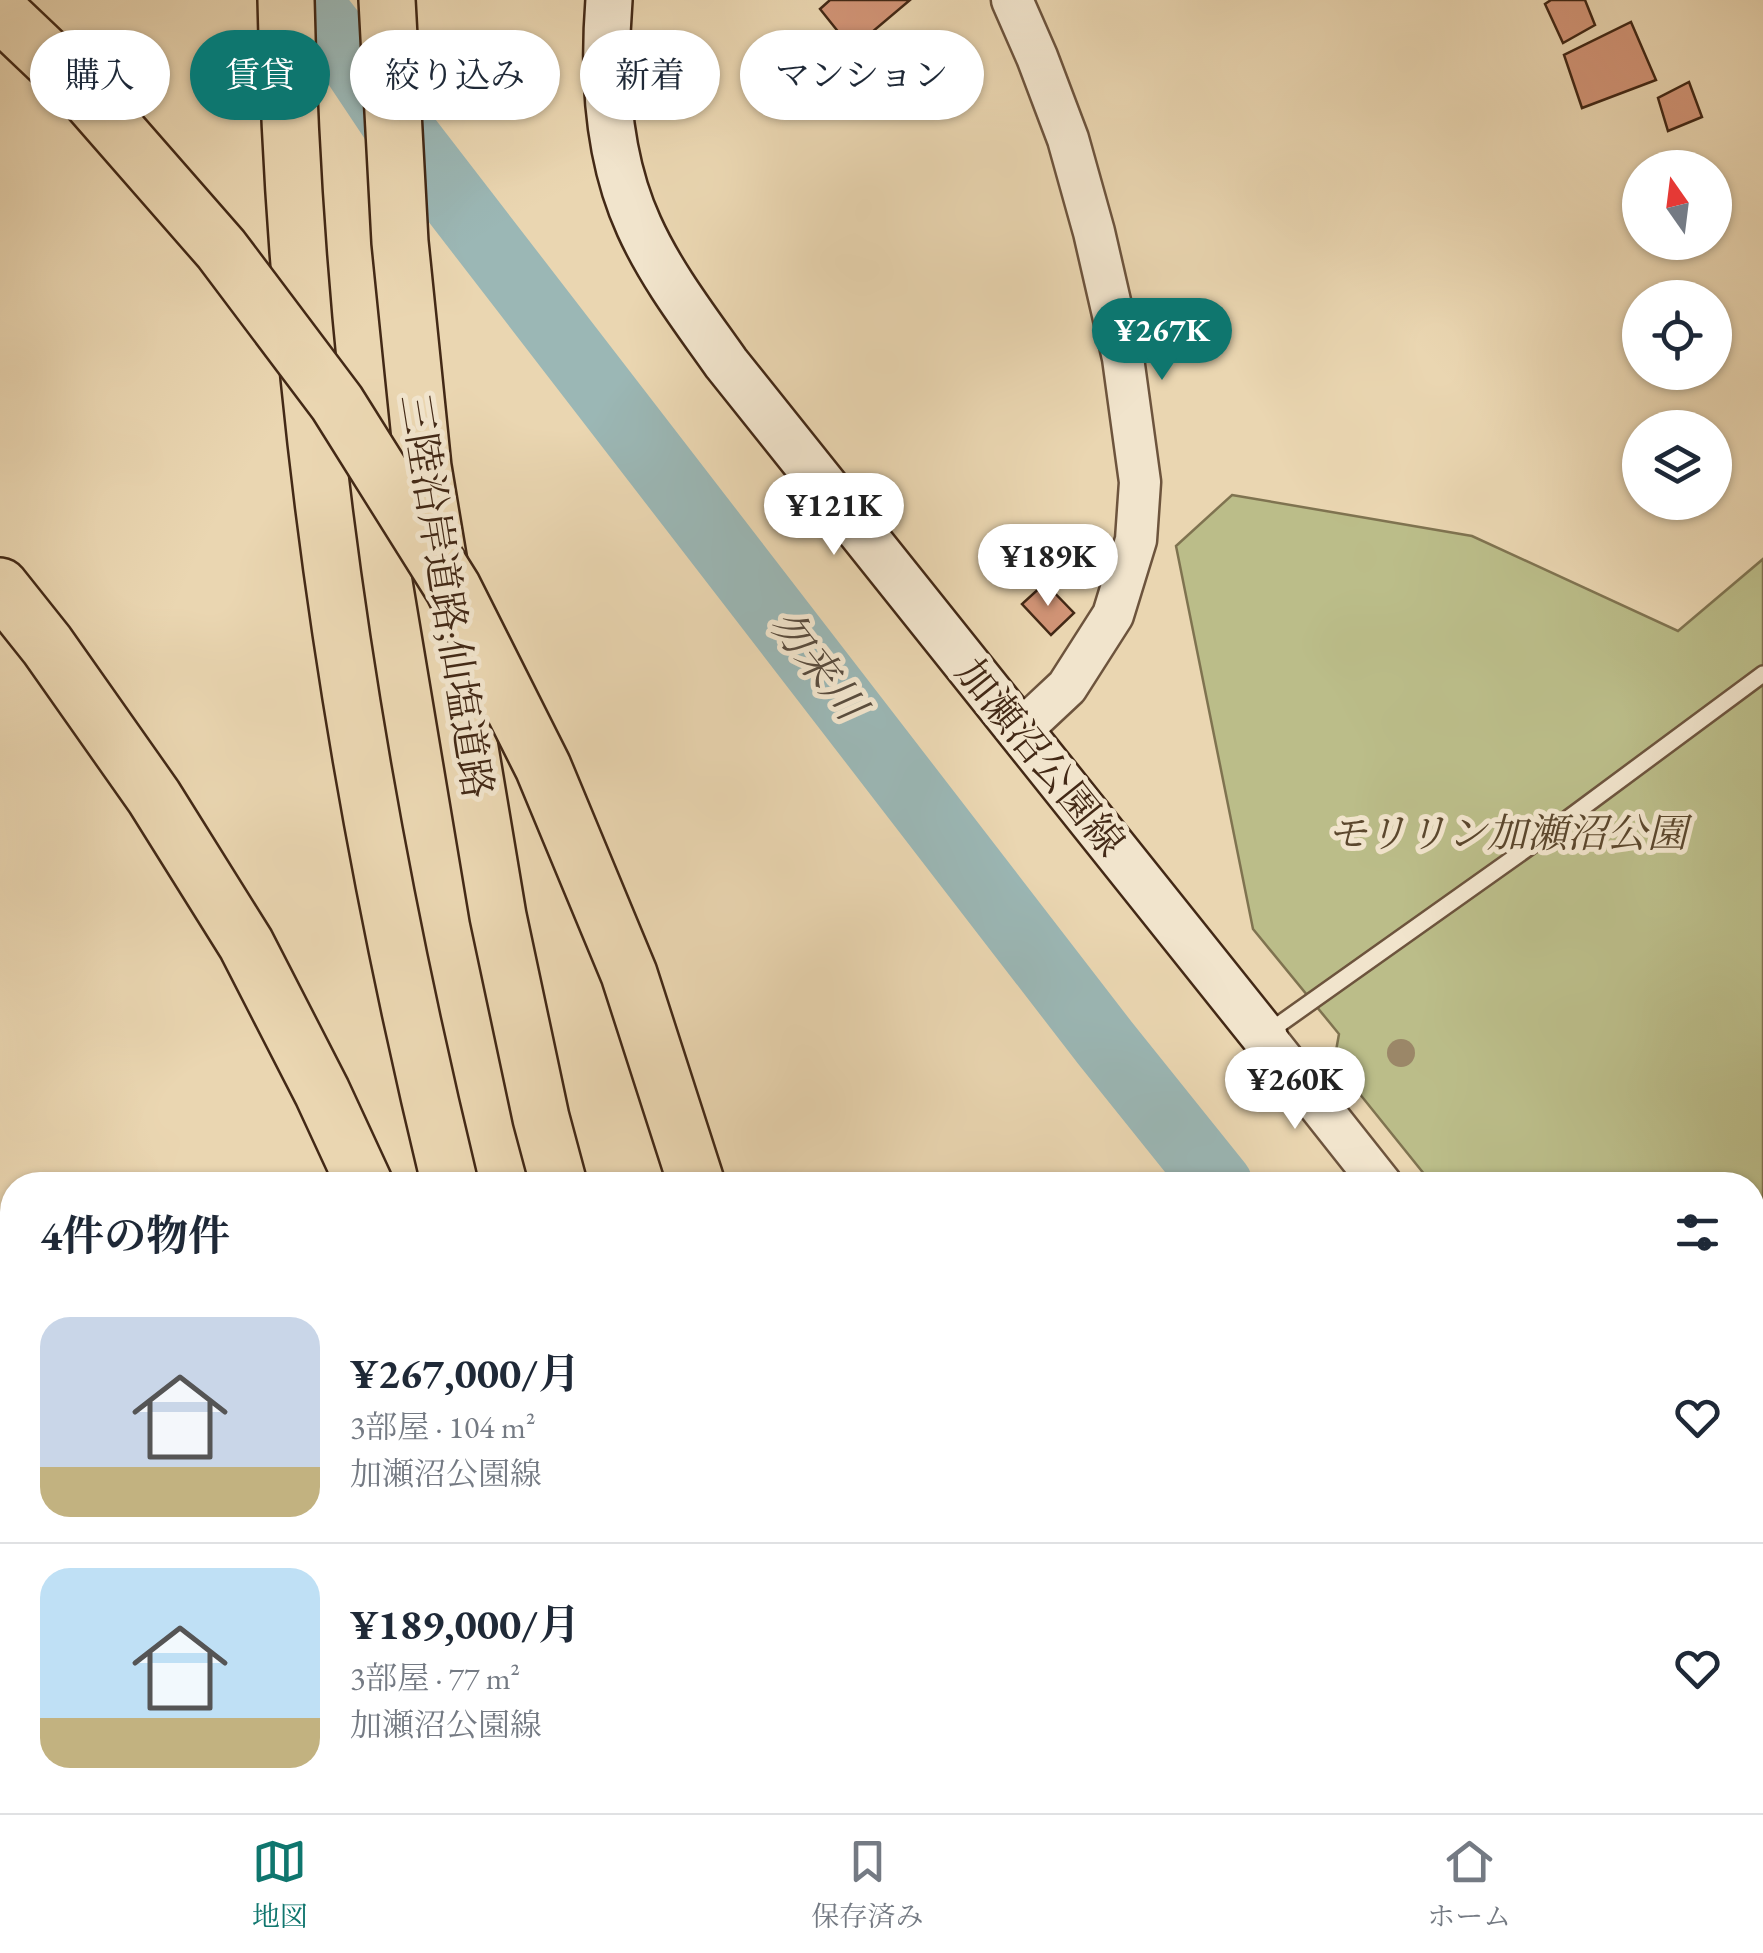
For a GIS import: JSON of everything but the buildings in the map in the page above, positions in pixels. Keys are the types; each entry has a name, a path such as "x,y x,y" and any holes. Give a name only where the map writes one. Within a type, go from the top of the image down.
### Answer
{"highway":[{"path":"286,0 298,241 316,438 343,649 379,862 447,1172"},
{"name":"三陸沿岸道路;仙塩道路","path":"387,0 400,242 423,467 498,916 556,1172"},
{"path":"0,12 80,89 221,248 337,403 453,588 543,767 622,957 693,1172"},
{"path":"0,586 47,645 154,797 236,928 359,1172"}],"main road":[{"name":"加瀬沼公園線","path":"609,0 605,63 612,136 627,197 654,254 726,362 1264,1036"}],"street":[{"path":"1012,0 1068,139 1094,232 1123,358 1140,482 1136,540 1113,615 1067,686 1020,731"},
{"path":"1264,1036 1372,1172"}],"lane":[{"path":"1264,1036 1763,674"}],"green space":[{"name":"モリリン加瀬沼公園","path":"1232,495 1472,536 1678,631 1763,559 1763,1172 1423,1172 1334,1062 1339,1034 1253,929 1176,546"}],"waterway":[{"name":"勿来川","path":"306,0 393,120 1209,1172"}]}
